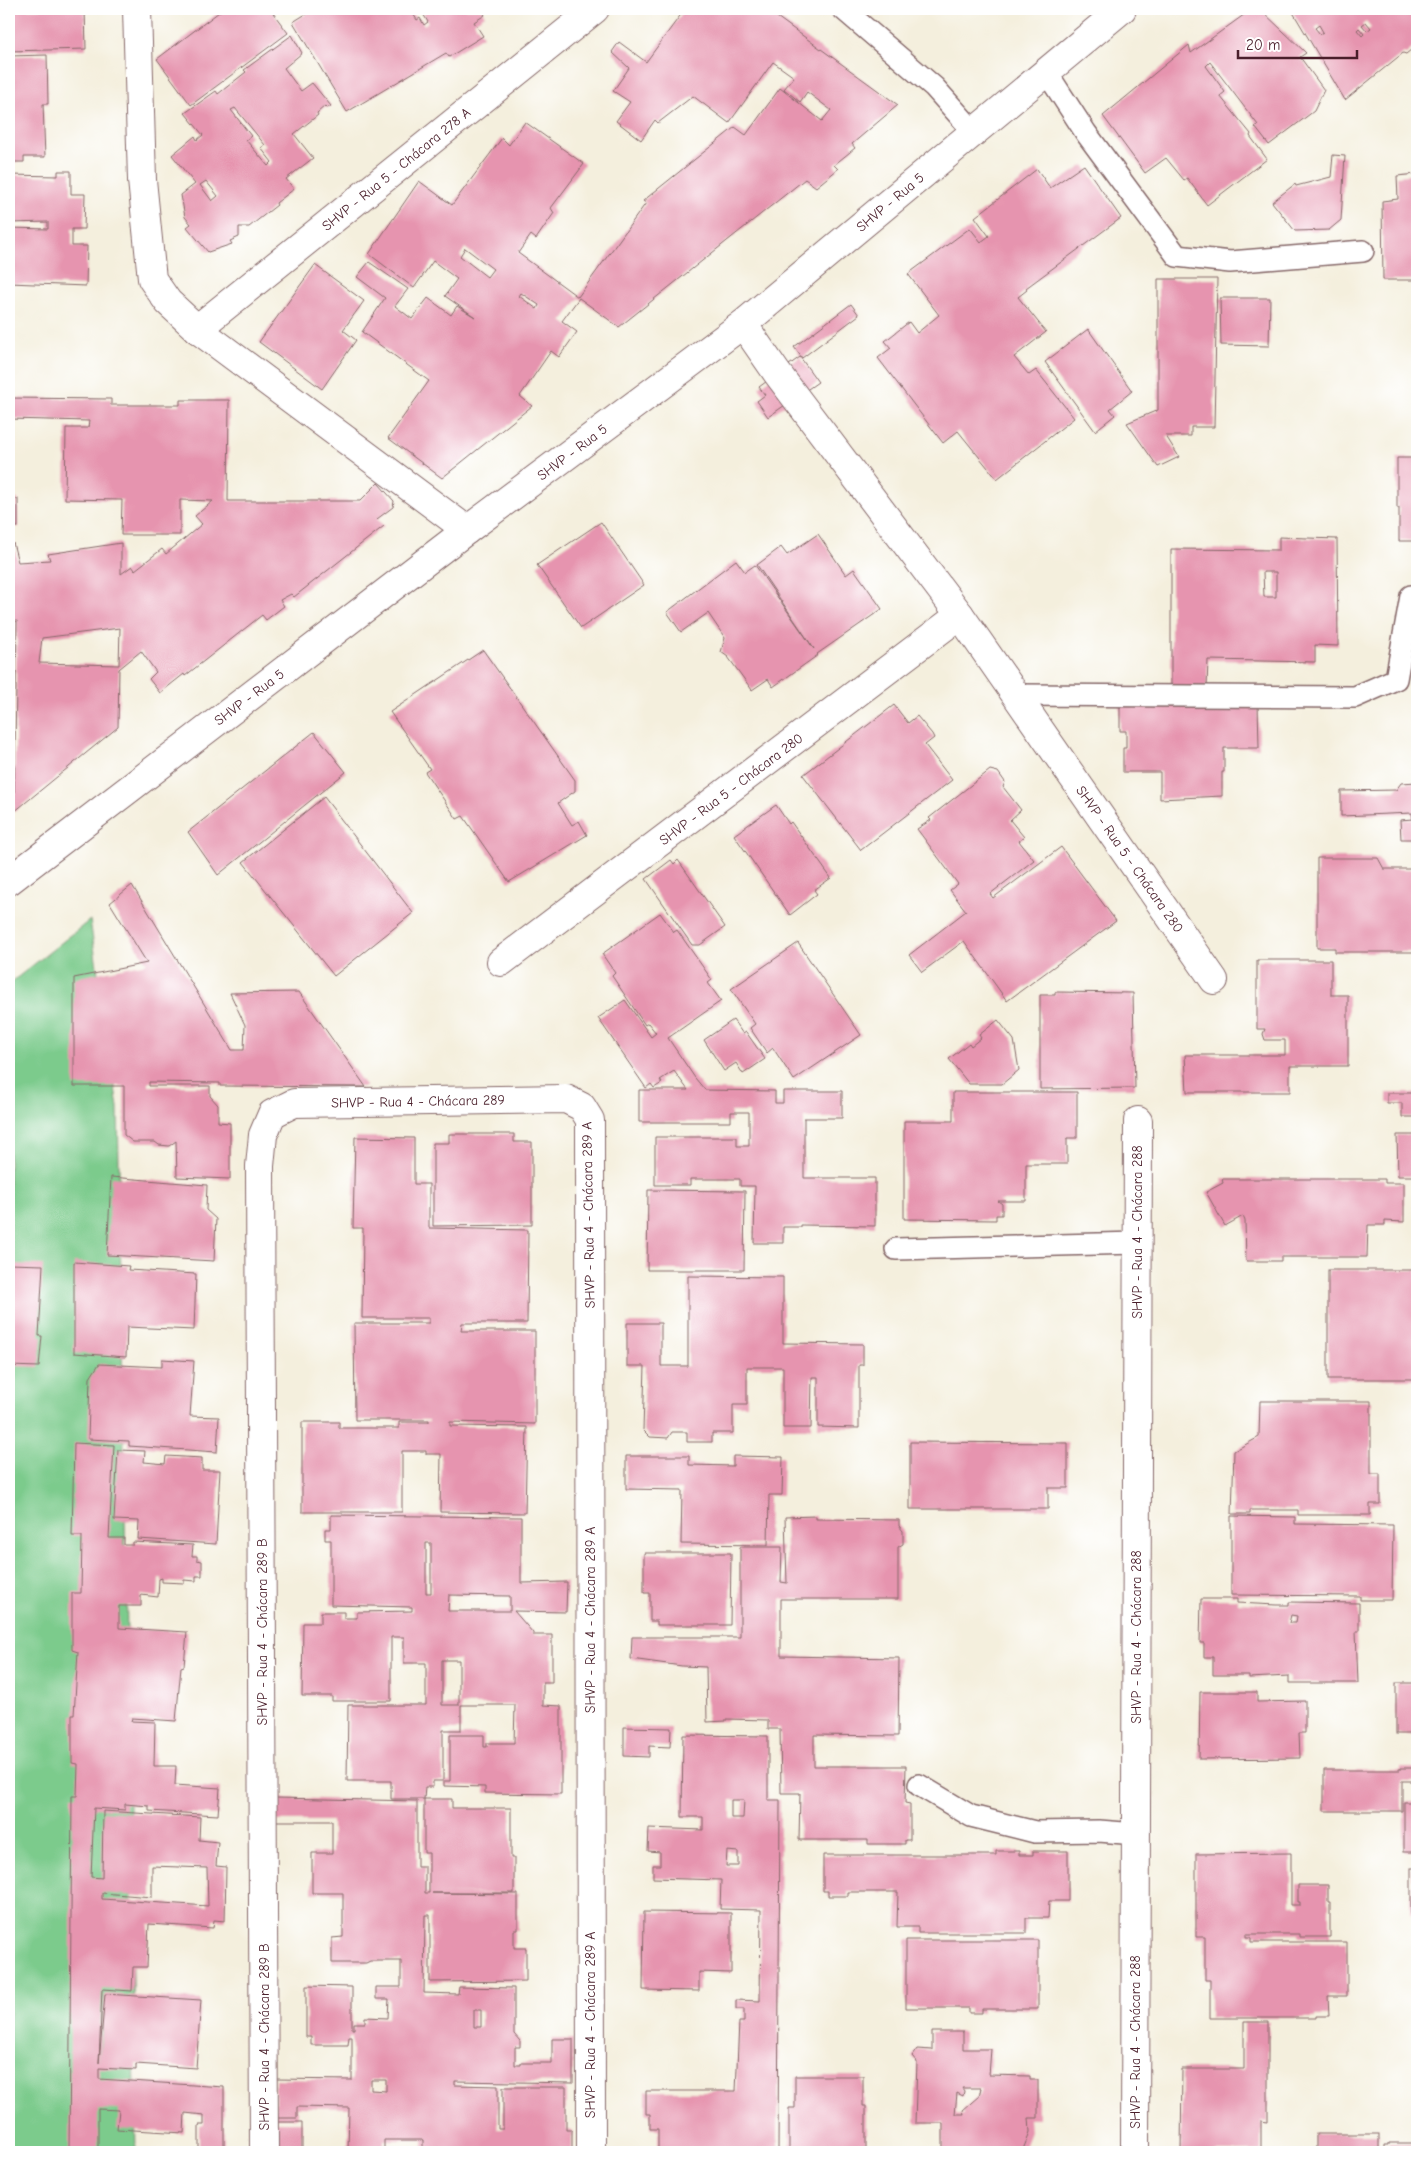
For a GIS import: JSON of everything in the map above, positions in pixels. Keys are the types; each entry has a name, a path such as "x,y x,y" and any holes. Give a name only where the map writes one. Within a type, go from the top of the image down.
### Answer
{"street":[{"path":"137,9 142,180 152,278 168,302 197,329 467,530"},
{"name":"SHVP - Rua 5 - Chácara 278 A","path":"197,329 595,9"},
{"name":"SHVP - Rua 5","path":"9,881 467,530 743,324 1122,9"},
{"name":"SHVP - Rua 5 - Chácara 280","path":"743,324 777,373 960,615 1214,980"},
{"name":"SHVP - Rua 5 - Chácara 280","path":"501,962 960,615"},
{"name":"SHVP - Rua 4 - Chácara 289","path":"272,1114 294,1103 566,1099"},
{"name":"SHVP - Rua 4 - Chácara 289 A","path":"566,1099 582,1107 590,1120 590,2152"},
{"name":"SHVP - Rua 4 - Chácara 289 B","path":"264,2152 260,1166 263,1135 272,1114"},
{"name":"SHVP - Rua 4 - Chácara 288","path":"1135,2152 1138,1121"}],"lane":[{"path":"843,9 934,87 974,132"},
{"path":"1047,73 1086,133 1177,256 1230,262 1363,251"},
{"path":"1016,695 1355,697 1396,680 1411,596"},
{"path":"896,1249 1137,1244"},
{"path":"919,1785 971,1816 1035,1832 1099,1831 1136,1834"}],"green space":[{"path":"90,920 118,1107 136,2152 9,2152 9,984"}],"building":[{"path":"9,9 85,9 86,49 9,51"},
{"path":"223,9 270,9 288,33 191,105 157,59"},
{"path":"314,9 410,9 417,20 420,18 424,25 428,22 420,9 481,9 485,15 474,22 483,36 449,57 446,53 347,112 293,22"},
{"path":"685,9 766,9 898,105 852,144 855,148 834,165 838,169 816,187 805,179 619,327 579,298 562,321 577,332 559,357 551,351 520,396 532,406 442,478 388,438 429,381 362,332 385,298 357,277 369,262 408,289 395,306 412,319 428,298 451,315 457,306 475,317 445,296 457,279 433,261 414,288 369,254 419,181 452,205 502,138 509,145 525,122 584,164 551,208 554,213 536,239 531,235 518,253 578,297 646,203 643,201 735,127 746,135 780,88 822,121 831,110 807,92 800,102 784,89 794,77 773,62 729,123 693,96 658,123 655,120 641,140 616,121 630,102 613,91 629,68 612,52 619,42 646,62","holes":["465,248 493,269 487,277 460,256","521,293 539,305 537,309 519,296"]},
{"path":"1252,9 1260,9 1306,53 1300,57 1324,90 1314,111 1269,145 1255,127 1258,125 1210,62 1206,66 1225,92 1220,96 1251,134 1250,136 1267,159 1207,205 1187,178 1184,180 1166,158 1145,173 1103,116 1189,45 1191,53"},
{"path":"1291,9 1417,9 1417,45 1406,54 1403,53 1345,100","holes":["1366,22 1371,28 1367,31 1362,25","1319,25 1323,32 1320,34 1315,28","1359,28 1364,34 1362,36 1357,30"]},
{"path":"292,35 302,53 284,68 301,91 312,83 331,106 327,108 325,106 317,113 318,115 294,134 313,158 286,179 294,189 249,227 239,227 239,237 230,241 232,244 208,252 187,227 191,224 185,217 181,195 195,184 172,155 195,136 197,140 203,135 185,113 216,91 218,94 246,72 244,70","holes":["235,108 265,145 261,148 272,162 268,166 246,140 251,136 231,110","206,181 218,196 212,201 200,185"]},
{"path":"47,55 48,104 43,104 45,157 24,157 24,162 9,162 9,56"},
{"path":"1333,155 1345,156 1341,220 1329,230 1295,231 1272,202 1295,184 1296,186 1331,177"},
{"path":"1084,165 1121,218 1026,288 1027,290 1018,297 1046,332 1014,357 1029,375 1036,370 1074,418 997,479 958,431 943,443 878,358 891,348 885,341 909,322 917,333 939,315 908,274 970,228 981,242 989,236 975,217 1037,169 1050,188"},
{"path":"58,171 71,171 71,194 85,194 84,229 72,229 72,246 87,246 86,286 9,283 9,228 48,229 48,222 9,223 9,175 58,176"},
{"path":"1417,174 1417,280 1383,280 1382,201 1398,199 1397,176"},
{"path":"315,265 364,301 343,330 356,340 322,389 259,342"},
{"path":"1158,279 1217,279 1214,427 1191,427 1191,436 1166,436 1179,457 1158,467 1127,423 1158,410"},
{"path":"1220,298 1270,298 1269,346 1221,345"},
{"path":"851,304 859,315 802,358 794,347"},
{"path":"1088,329 1132,391 1110,409 1115,415 1095,431 1045,362"},
{"path":"800,357 818,382 768,417 757,401 765,395 759,387"},
{"path":"9,398 111,399 111,405 180,405 180,400 229,400 228,501 360,501 378,483 394,501 393,507 377,519 384,526 294,597 291,594 280,600 284,606 266,620 262,615 185,676 184,674 160,693 149,679 156,672 141,651 119,669 118,727 14,812 17,621 9,622 9,544 13,543 18,562 50,560 48,554 121,543 121,574 132,566 135,570 162,549 166,554 202,524 195,516 213,501 180,500 180,535 121,535 122,500 65,499 66,428 88,428 89,421 9,419","holes":["120,628 119,665 39,663 42,638"]},
{"path":"1397,458 1417,458 1417,541 1399,541"},
{"path":"9,499 18,499 18,527 9,527"},
{"path":"601,522 644,585 581,628 537,565"},
{"path":"818,534 846,575 854,569 882,609 773,687 768,679 752,690 728,657 721,652 725,638 708,613 681,632 667,612 736,560 745,572 755,565 814,649 757,565 781,547 787,555"},
{"path":"1279,537 1337,539 1338,646 1315,645 1315,662 1208,660 1207,687 1171,687 1171,549 1279,550","holes":["1263,572 1276,572 1276,597 1264,597"]},
{"path":"483,650 575,780 575,791 558,803 572,825 579,821 587,835 509,882 463,816 457,819 425,772 430,769 390,712"},
{"path":"1120,704 1258,704 1259,748 1224,748 1222,796 1160,799 1160,772 1123,772 1123,748 1126,748 1126,731 1120,731"},
{"path":"894,705 908,723 917,716 932,734 934,738 925,745 952,780 861,850 803,775"},
{"path":"314,732 346,772 218,875 188,832"},
{"path":"990,770 998,772 1005,782 1003,787 1021,810 1010,820 1024,837 1019,841 1034,860 990,894 993,898 1061,847 1116,921 1007,1001 964,941 922,972 909,955 966,911 950,890 958,884 917,829 931,820 929,818"},
{"path":"1417,782 1417,839 1401,839 1400,820 1413,819 1412,813 1341,816 1341,791 1396,790 1401,783"},
{"path":"324,797 413,913 334,976 243,862"},
{"path":"776,805 789,824 791,822 831,878 814,890 817,894 790,915 734,835"},
{"path":"1317,858 1378,858 1384,869 1417,869 1417,952 1335,952 1335,948 1317,948"},
{"path":"671,860 674,864 678,860 725,927 700,945 692,945 646,879"},
{"path":"132,885 232,1050 244,1050 245,1025 230,993 299,992 366,1087 220,1086 220,1083 149,1082 149,1086 210,1086 210,1096 218,1105 218,1122 230,1123 230,1179 177,1177 176,1141 169,1146 159,1145 155,1142 133,1142 124,1135 124,1086 74,1086 74,978 147,963 110,903"},
{"path":"660,913 674,932 677,930 712,980 708,983 721,1001 668,1038 695,1078 705,1090 775,1091 775,1103 783,1103 783,1091 842,1091 842,1118 804,1118 804,1178 875,1178 875,1226 801,1225 801,1227 783,1227 783,1243 754,1243 755,1186 740,1186 740,1179 690,1179 690,1185 655,1185 655,1137 737,1137 737,1146 749,1146 749,1112 731,1112 731,1122 639,1122 639,1090 688,1090 674,1071 660,1080 662,1083 654,1088 651,1084 646,1088 598,1018 625,1000 651,1037 656,1033 648,1023 645,1025 612,976 615,973 602,954"},
{"path":"798,943 861,1035 794,1080 773,1048 767,1053 750,1028 755,1024 731,989"},
{"path":"1257,960 1331,960 1331,995 1348,995 1348,1066 1290,1066 1290,1092 1187,1092 1185,1055 1285,1055 1285,1040 1265,1040 1263,1034 1265,1029 1257,1029"},
{"path":"1055,992 1133,993 1135,1088 1040,1089 1040,995 1055,995"},
{"path":"733,1020 743,1034 746,1032 765,1059 743,1074 736,1063 724,1071 704,1040"},
{"path":"998,1020 1014,1040 1019,1070 1002,1084 969,1084 949,1059 969,1043 971,1046 981,1038 979,1035"},
{"path":"953,1092 1077,1092 1077,1138 1067,1138 1067,1164 1026,1164 1026,1201 998,1201 1002,1204 1002,1215 996,1215 996,1220 904,1219 904,1121 953,1121"},
{"path":"1387,1093 1417,1093 1417,1117 1402,1117 1402,1103 1387,1103"},
{"path":"449,1134 514,1134 514,1142 532,1142 532,1225 433,1226 433,1143 449,1143"},
{"path":"1397,1135 1417,1135 1417,1176 1398,1176"},
{"path":"355,1137 414,1138 414,1184 429,1184 429,1228 528,1230 527,1323 462,1323 461,1331 535,1331 535,1424 450,1422 450,1426 527,1427 525,1513 440,1512 441,1454 426,1454 426,1451 402,1451 402,1512 302,1512 302,1422 339,1422 339,1428 399,1428 399,1422 429,1422 429,1420 355,1420 354,1323 429,1323 429,1318 362,1318 363,1228 353,1228"},
{"path":"111,1177 207,1185 206,1210 216,1219 214,1261 107,1255"},
{"path":"1222,1179 1385,1179 1385,1183 1404,1183 1404,1222 1385,1221 1385,1225 1368,1225 1367,1257 1281,1257 1281,1261 1246,1261 1245,1221 1243,1216 1225,1226 1206,1192 1223,1183"},
{"path":"648,1190 745,1191 744,1270 647,1270"},
{"path":"74,1262 129,1266 128,1270 196,1274 194,1330 127,1327 126,1357 74,1353"},
{"path":"9,1264 43,1265 39,1336 42,1336 39,1367 9,1366"},
{"path":"1328,1270 1417,1270 1417,1379 1328,1379"},
{"path":"688,1276 783,1277 783,1343 863,1344 863,1365 859,1365 859,1428 818,1427 818,1377 812,1377 811,1428 783,1428 783,1367 747,1367 747,1405 733,1405 733,1433 712,1433 712,1442 687,1442 687,1432 672,1432 668,1438 650,1437 643,1430 645,1366 627,1366 627,1323 661,1323 661,1366 688,1366"},
{"path":"162,1359 194,1361 190,1416 219,1417 217,1452 129,1446 129,1441 88,1439 90,1378 99,1364 162,1367"},
{"path":"1260,1401 1371,1401 1371,1474 1380,1474 1380,1504 1370,1504 1370,1515 1298,1515 1298,1510 1250,1510 1250,1514 1232,1514 1234,1451 1259,1437"},
{"path":"910,1442 1068,1443 1068,1488 1048,1488 1048,1509 910,1509"},
{"path":"74,1443 114,1445 109,1538 124,1538 124,1545 133,1545 133,1542 193,1545 192,1556 197,1556 197,1560 202,1561 202,1576 196,1576 196,1581 184,1580 184,1583 162,1582 162,1578 159,1579 158,1597 141,1595 141,1606 119,1606 119,1628 187,1632 184,1666 181,1667 176,1721 132,1718 131,1721 155,1722 154,1766 176,1766 175,1785 220,1788 218,1815 149,1811 149,1806 125,1804 125,1810 94,1808 91,1877 102,1878 103,1811 200,1817 199,1840 218,1842 216,1866 226,1867 225,1921 214,1920 213,1928 149,1924 147,1967 133,1967 132,1991 102,1989 99,2063 105,1994 201,2000 196,2068 136,2064 136,2070 99,2068 99,2079 224,2087 224,2152 199,2152 199,2125 204,2125 204,2115 185,2113 184,2133 117,2129 119,2110 98,2109 98,2152 69,2152 72,1796 77,1796 78,1764 72,1763 72,1715 74,1715 78,1652 72,1650 72,1593 81,1593 82,1536 72,1536","holes":["152,1866 207,1868 208,1906 102,1899 102,1893 152,1897"]},
{"path":"118,1450 145,1451 144,1462 165,1464 166,1456 202,1458 202,1470 220,1470 216,1544 138,1539 139,1521 114,1520"},
{"path":"626,1456 689,1456 689,1465 733,1466 733,1456 783,1457 782,1495 769,1495 768,1545 681,1544 682,1490 626,1489"},
{"path":"331,1515 521,1517 521,1583 567,1582 566,1612 514,1611 533,1635 552,1635 552,1682 543,1682 543,1705 561,1706 561,1794 485,1793 485,1787 444,1786 444,1781 450,1781 450,1735 484,1735 484,1747 487,1747 487,1743 514,1743 515,1705 461,1705 461,1730 443,1730 443,1781 433,1781 433,1787 425,1787 424,1799 391,1799 391,1781 347,1781 348,1705 426,1705 426,1663 404,1663 404,1637 391,1637 391,1701 332,1701 332,1696 302,1696 303,1623 321,1623 321,1612 344,1612 344,1618 357,1618 357,1612 412,1611 412,1607 331,1605 331,1540 325,1540 325,1529 331,1529","holes":["426,1543 431,1543 431,1593 426,1593","449,1595 510,1596 510,1611 448,1611","442,1660 459,1660 459,1705 442,1705"]},
{"path":"816,1516 816,1519 899,1520 899,1526 903,1531 903,1544 898,1547 898,1599 781,1599 781,1656 899,1658 898,1736 814,1735 814,1766 906,1766 905,1803 910,1804 910,1840 905,1840 905,1844 868,1844 868,1840 799,1840 800,1793 781,1793 780,1729 768,1729 768,1720 726,1719 726,1721 707,1722 706,1667 682,1666 631,1659 632,1637 740,1637 740,1547 782,1547 781,1582 787,1583 785,1517"},
{"path":"1231,1516 1295,1517 1295,1524 1393,1525 1392,1600 1360,1600 1360,1596 1231,1595"},
{"path":"644,1553 731,1553 730,1625 657,1625 657,1621 650,1621 650,1593 644,1593"},
{"path":"1201,1599 1237,1599 1237,1603 1276,1605 1289,1605 1289,1602 1359,1603 1359,1631 1356,1631 1358,1683 1289,1683 1289,1676 1249,1678 1249,1675 1213,1675 1213,1657 1204,1657 1204,1643 1200,1643","holes":["1291,1615 1297,1616 1296,1623 1289,1623"]},
{"path":"1396,1683 1417,1683 1417,1734 1396,1734"},
{"path":"1200,1692 1257,1692 1257,1702 1305,1701 1305,1733 1299,1733 1300,1758 1199,1759"},
{"path":"624,1727 671,1728 670,1747 649,1746 649,1757 624,1756"},
{"path":"683,1735 768,1736 768,1800 780,1800 778,2152 658,2152 658,2129 650,2129 650,2114 646,2114 646,2091 736,2091 739,2022 744,2022 744,2009 736,2009 736,2000 760,2001 761,1910 720,1909 721,1880 653,1878 653,1865 660,1865 660,1852 648,1851 649,1828 703,1830 703,1817 682,1817","holes":["731,1800 744,1800 743,1818 731,1818","727,1851 738,1852 738,1866 726,1866"]},
{"path":"1400,1768 1417,1768 1417,1781 1402,1781 1402,1811 1324,1811 1324,1770 1400,1770"},
{"path":"276,1798 417,1801 417,1867 425,1867 425,1893 429,1893 429,1853 424,1853 424,1799 452,1799 452,1808 511,1808 511,1858 514,1858 514,1893 432,1893 518,1894 518,1930 514,1930 514,1948 526,1948 526,1981 430,1982 430,1915 425,1915 424,1993 458,1994 459,1987 514,1988 514,2034 520,2041 520,2047 515,2047 515,2065 521,2065 521,2063 552,2063 552,2039 573,2039 573,2083 455,2081 455,2085 498,2086 498,2129 503,2129 503,2087 566,2087 566,2130 572,2130 572,2152 423,2152 423,2140 384,2140 384,2152 348,2152 349,2108 297,2107 297,2118 275,2118 275,2079 352,2080 352,2037 349,2037 348,2045 311,2045 311,2037 306,2037 306,1986 352,1987 352,2029 354,2029 354,2023 365,2023 365,2017 388,2018 389,1999 376,1999 376,1987 401,1987 401,1961 332,1963 332,1938 343,1937 343,1893 312,1893 312,1853 332,1853 332,1821 276,1821","holes":["474,2010 481,2010 481,2027 474,2027","371,2080 386,2080 386,2091 371,2090"]},
{"path":"1404,1802 1417,1802 1417,1852 1404,1852"},
{"path":"996,1851 1019,1851 1019,1855 1033,1855 1033,1851 1068,1851 1068,1901 1049,1901 1048,1918 1026,1918 1026,1933 918,1933 918,1927 897,1927 898,1892 848,1892 848,1896 828,1896 828,1891 823,1891 823,1855 996,1855"},
{"path":"1291,1853 1291,1905 1300,1905 1300,1902 1298,1902 1298,1885 1328,1885 1330,1937 1300,1937 1300,1934 1246,1934 1246,1937 1251,1937 1251,1942 1347,1942 1347,1996 1328,1996 1329,2016 1316,2016 1316,2018 1210,2018 1210,1980 1205,1980 1205,1937 1196,1937 1196,1854"},
{"path":"1411,1868 1417,1868 1417,1914 1411,1914"},
{"path":"644,1912 731,1913 731,1973 699,1972 699,1991 643,1990"},
{"path":"906,1940 1038,1940 1038,2009 982,2009 982,2013 969,2013 969,2008 906,2008"},
{"path":"1244,2022 1268,2022 1268,2122 1261,2121 1261,2152 1181,2152 1182,2069 1244,2069"},
{"path":"932,2032 963,2032 963,2049 991,2049 989,2075 1030,2076 1030,2080 1038,2080 1038,2118 1029,2118 1030,2132 1022,2152 943,2152 943,2123 915,2123 917,2062 912,2056 917,2049 932,2050","holes":["962,2088 981,2088 979,2096 963,2110 964,2114 955,2114 957,2093 963,2096 964,2091"]},
{"path":"795,2076 863,2076 863,2106 866,2106 866,2152 789,2152 789,2108 795,2108"},
{"path":"275,2122 302,2122 302,2152 274,2152"},
{"path":"1316,2134 1379,2134 1379,2152 1316,2152"},
{"path":"1389,2143 1417,2143 1417,2152 1385,2152 1385,2145 1389,2145"}]}
